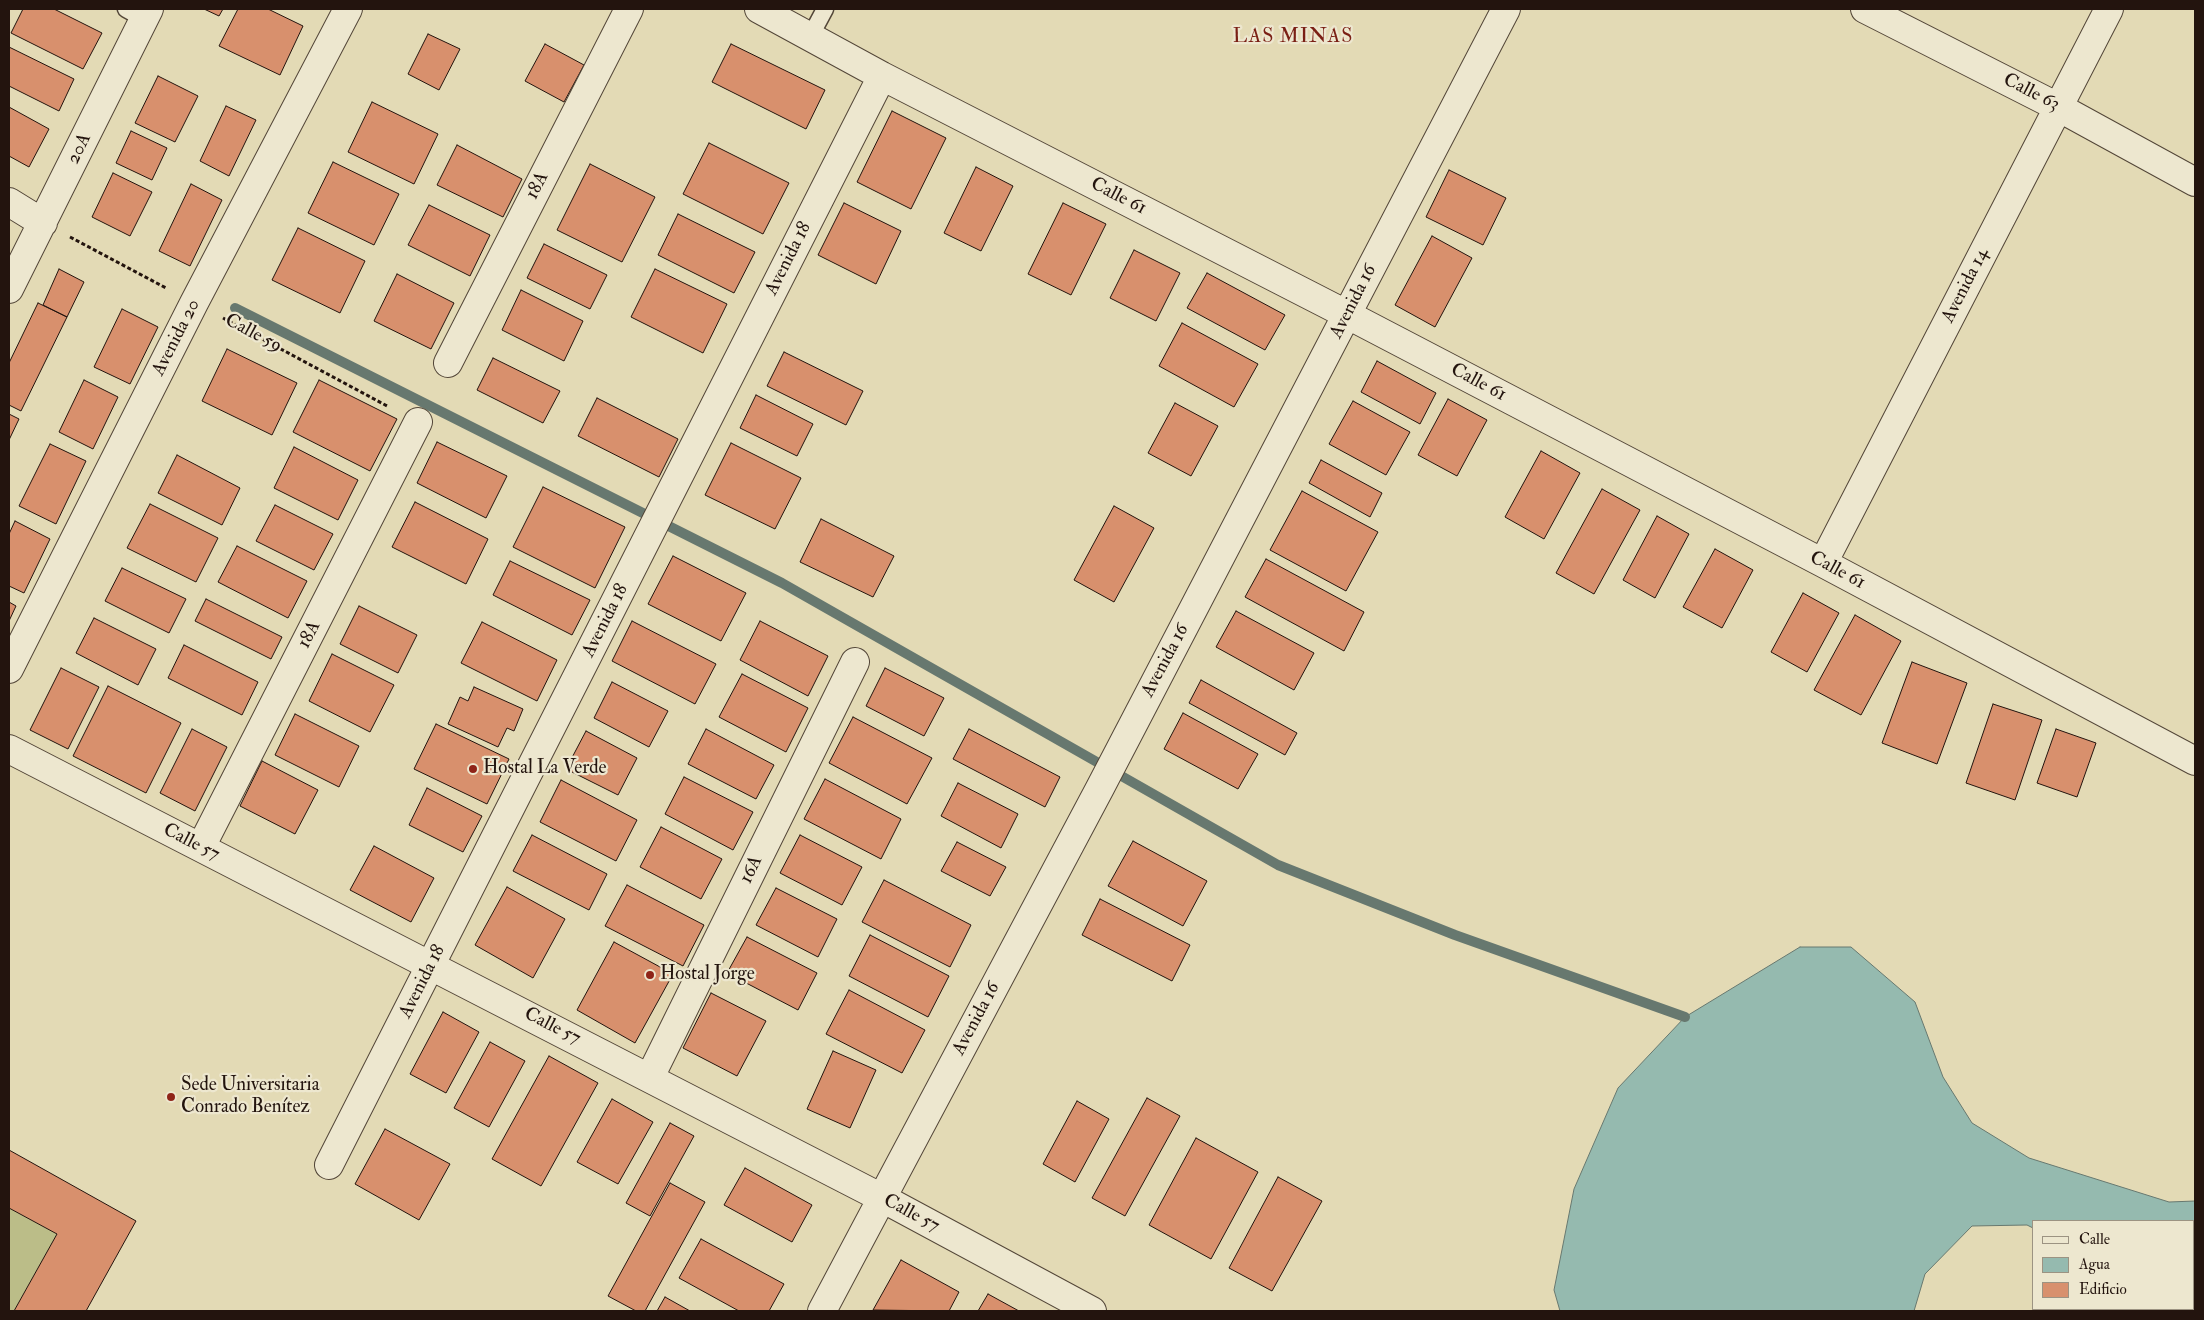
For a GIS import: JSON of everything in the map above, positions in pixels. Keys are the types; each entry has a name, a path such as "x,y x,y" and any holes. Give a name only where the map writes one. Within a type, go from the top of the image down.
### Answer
{"street":[{"name":"Avenida 20","path":"9,668 194,303 348,9"},
{"name":"18A","path":"448,363 629,9"},
{"name":"Calle 61","path":"759,9 882,76 1348,314 2195,761"},
{"name":"Avenida 16","path":"822,1311 1119,752 1506,9"},
{"name":"Calle 63","path":"1865,9 2058,107 2195,182"},
{"name":"Avenida 14","path":"1823,563 2109,9"},
{"name":"20A","path":"9,289 43,223 139,12"},
{"name":"Avenida 18","path":"329,1165 882,76"},
{"path":"9,202 43,223"},
{"name":"18A","path":"201,848 418,422"},
{"name":"16A","path":"650,1078 855,662"},
{"name":"Calle 57","path":"9,749 882,1198 1092,1311"}],"lane":[{"path":"810,37 825,9"}],"path":[{"name":"Calle 59","path":"43,223 418,422"}],"green space":[{"path":"9,1208 57,1234 14,1311 9,1311"}],"water":[{"path":"1800,947 1851,947 1915,1002 1943,1077 1972,1123 2029,1158 2169,1202 2195,1201 2195,1311 2117,1310 2194,1310 2194,1220 2032,1220 2032,1228 2027,1225 1972,1226 1925,1274 1914,1311 1560,1311 1554,1290 1574,1189 1618,1088 1685,1017"}],"building":[{"path":"23,9 54,9 102,33 83,69 11,33"},
{"path":"204,9 223,9 219,16"},
{"path":"238,9 268,9 303,26 280,75 219,46"},
{"path":"428,34 460,49 439,90 408,74"},
{"path":"545,44 584,65 564,102 525,81"},
{"path":"731,44 825,90 806,129 712,82"},
{"path":"9,47 74,79 59,111 9,86"},
{"path":"158,76 198,96 175,142 135,123"},
{"path":"372,102 438,134 414,184 348,152"},
{"path":"226,106 256,120 229,176 200,161"},
{"path":"9,107 49,129 29,167 9,156"},
{"path":"892,111 946,138 911,209 857,182"},
{"path":"131,131 167,148 152,180 116,163"},
{"path":"709,143 789,183 763,234 683,194"},
{"path":"457,145 522,179 503,217 437,185"},
{"path":"333,162 399,194 374,245 308,213"},
{"path":"590,164 655,197 622,262 557,230"},
{"path":"976,167 1013,186 981,251 944,233"},
{"path":"1449,170 1506,198 1483,245 1426,217"},
{"path":"113,173 152,192 130,236 92,217"},
{"path":"191,184 222,200 190,266 159,251"},
{"path":"844,203 901,231 876,284 818,255"},
{"path":"1063,203 1106,224 1071,295 1028,274"},
{"path":"429,205 490,235 470,276 408,245"},
{"path":"678,214 755,252 734,293 658,255"},
{"path":"298,228 365,261 340,313 272,280"},
{"path":"1432,236 1472,258 1435,327 1395,305"},
{"path":"544,244 607,275 590,309 527,278"},
{"path":"1134,250 1180,273 1156,321 1110,298"},
{"path":"59,269 84,282 67,317 43,305"},
{"path":"655,269 727,304 703,353 631,317"},
{"path":"1207,273 1285,315 1265,350 1187,308"},
{"path":"397,274 454,303 431,349 374,321"},
{"path":"521,290 583,321 564,361 502,330"},
{"path":"38,303 67,317 21,411 9,405 9,363"},
{"path":"122,309 158,327 130,384 94,367"},
{"path":"1182,323 1258,364 1234,407 1159,366"},
{"path":"227,349 297,383 272,435 202,401"},
{"path":"784,352 863,391 846,425 767,386"},
{"path":"493,358 560,391 543,423 477,390"},
{"path":"1377,361 1436,393 1420,424 1361,392"},
{"path":"84,380 118,397 93,449 59,432"},
{"path":"319,380 397,419 370,471 293,432"},
{"path":"756,395 813,424 797,456 740,428"},
{"path":"597,398 678,439 659,477 578,436"},
{"path":"1448,399 1487,420 1457,476 1418,455"},
{"path":"1353,401 1410,432 1386,475 1329,444"},
{"path":"1175,403 1218,426 1191,476 1148,453"},
{"path":"9,414 19,419 9,440"},
{"path":"437,442 507,476 486,518 417,483"},
{"path":"731,443 801,478 775,529 705,495"},
{"path":"50,444 86,461 56,524 19,506"},
{"path":"294,447 358,480 338,520 274,488"},
{"path":"1541,451 1580,473 1544,539 1505,517"},
{"path":"177,455 240,488 222,525 158,493"},
{"path":"1321,460 1382,493 1370,517 1309,483"},
{"path":"543,487 625,527 595,588 513,547"},
{"path":"1602,489 1640,510 1594,594 1556,573"},
{"path":"1302,491 1378,532 1346,591 1270,550"},
{"path":"415,502 488,539 466,584 392,547"},
{"path":"150,504 218,538 196,582 127,548"},
{"path":"275,505 333,534 314,570 256,541"},
{"path":"1114,506 1154,528 1114,602 1074,580"},
{"path":"1657,516 1689,534 1655,598 1623,580"},
{"path":"821,519 894,556 873,597 800,562"},
{"path":"15,521 50,539 24,593 9,586 9,534"},
{"path":"237,546 307,581 288,618 218,582"},
{"path":"1715,549 1753,570 1722,628 1683,607"},
{"path":"673,556 746,593 721,641 648,604"},
{"path":"1266,559 1364,612 1344,651 1245,597"},
{"path":"510,561 590,600 572,635 493,595"},
{"path":"122,568 186,599 169,633 105,601"},
{"path":"1803,593 1839,613 1807,672 1771,652"},
{"path":"206,599 282,637 271,659 195,621"},
{"path":"9,602 16,606 9,621"},
{"path":"359,606 417,635 398,673 340,644"},
{"path":"1236,611 1314,653 1294,690 1216,647"},
{"path":"1855,615 1901,641 1861,715 1814,690"},
{"path":"94,618 156,649 138,685 76,653"},
{"path":"632,621 716,664 695,704 612,661"},
{"path":"760,621 828,656 808,696 740,660"},
{"path":"482,622 557,660 537,701 461,663"},
{"path":"184,645 258,682 242,715 168,678"},
{"path":"332,654 394,685 370,732 309,701"},
{"path":"1912,662 1967,683 1937,764 1882,743"},
{"path":"61,668 99,687 68,749 30,730"},
{"path":"885,668 944,698 924,736 866,706"},
{"path":"742,674 808,708 786,752 719,717"},
{"path":"1201,680 1297,733 1285,755 1189,703"},
{"path":"612,682 668,711 649,747 594,718"},
{"path":"108,686 181,723 146,793 73,756"},
{"path":"474,687 523,709 514,731 507,728 498,747 448,724 460,697 468,701"},
{"path":"1993,704 2042,720 2015,800 1966,783"},
{"path":"1183,713 1258,754 1238,789 1164,749"},
{"path":"295,714 359,746 339,787 275,755"},
{"path":"853,717 932,758 907,804 829,763"},
{"path":"436,724 509,759 487,804 414,769"},
{"path":"192,729 227,747 195,811 160,793"},
{"path":"706,729 774,765 756,799 688,764"},
{"path":"969,729 1060,777 1045,807 953,759"},
{"path":"2056,729 2096,743 2077,797 2037,783"},
{"path":"586,731 637,758 618,795 566,769"},
{"path":"262,761 318,790 295,834 240,806"},
{"path":"684,777 753,812 733,850 665,814"},
{"path":"825,779 901,819 881,859 804,819"},
{"path":"561,780 637,820 616,861 540,822"},
{"path":"958,783 1018,814 1001,848 941,816"},
{"path":"427,788 482,816 463,852 409,825"},
{"path":"661,827 722,859 701,899 640,867"},
{"path":"532,835 607,874 589,910 513,871"},
{"path":"800,835 862,867 842,905 780,873"},
{"path":"1133,841 1207,881 1183,926 1108,886"},
{"path":"957,842 1006,867 990,896 941,871"},
{"path":"374,846 434,878 411,922 350,890"},
{"path":"884,880 971,925 950,967 862,922"},
{"path":"627,885 704,925 683,966 605,926"},
{"path":"507,887 565,919 533,978 475,945"},
{"path":"776,888 837,919 818,957 756,925"},
{"path":"1100,899 1190,945 1172,981 1082,935"},
{"path":"870,935 949,976 928,1017 849,976"},
{"path":"747,937 817,973 798,1010 727,973"},
{"path":"614,942 673,974 635,1043 577,1010"},
{"path":"849,990 925,1030 902,1073 826,1034"},
{"path":"711,993 766,1021 737,1076 683,1048"},
{"path":"443,1012 479,1032 446,1093 410,1074"},
{"path":"490,1042 525,1061 489,1127 454,1108"},
{"path":"833,1051 876,1070 850,1128 807,1109"},
{"path":"549,1056 598,1083 541,1186 492,1159"},
{"path":"1147,1098 1180,1116 1125,1216 1092,1198"},
{"path":"612,1099 653,1122 618,1184 577,1162"},
{"path":"1077,1101 1109,1119 1075,1182 1043,1164"},
{"path":"670,1123 694,1136 650,1216 626,1203"},
{"path":"385,1129 450,1164 419,1220 355,1184"},
{"path":"1196,1138 1258,1172 1211,1259 1149,1225"},
{"path":"9,1150 136,1221 86,1311 14,1311 57,1234 9,1208"},
{"path":"745,1168 812,1205 792,1242 724,1205"},
{"path":"1278,1177 1322,1201 1272,1291 1229,1268"},
{"path":"670,1183 705,1202 645,1311 636,1311 608,1296"},
{"path":"701,1239 784,1284 769,1311 739,1311 679,1278"},
{"path":"901,1260 959,1292 949,1311 873,1310"},
{"path":"988,1294 1019,1311 978,1311"},
{"path":"665,1297 690,1311 657,1311"}],"waterway":[{"path":"235,308 782,583 1278,865 1455,935 1685,1017"}],"place":[{"name":"Hostal La Verde","path":"473,769"},
{"name":"Hostal Jorge","path":"650,975"},
{"name":"Sede Universitaria Conrado Benítez","path":"171,1097"}],"district":[{"name":"LAS MINAS","path":"1293,38"}]}
